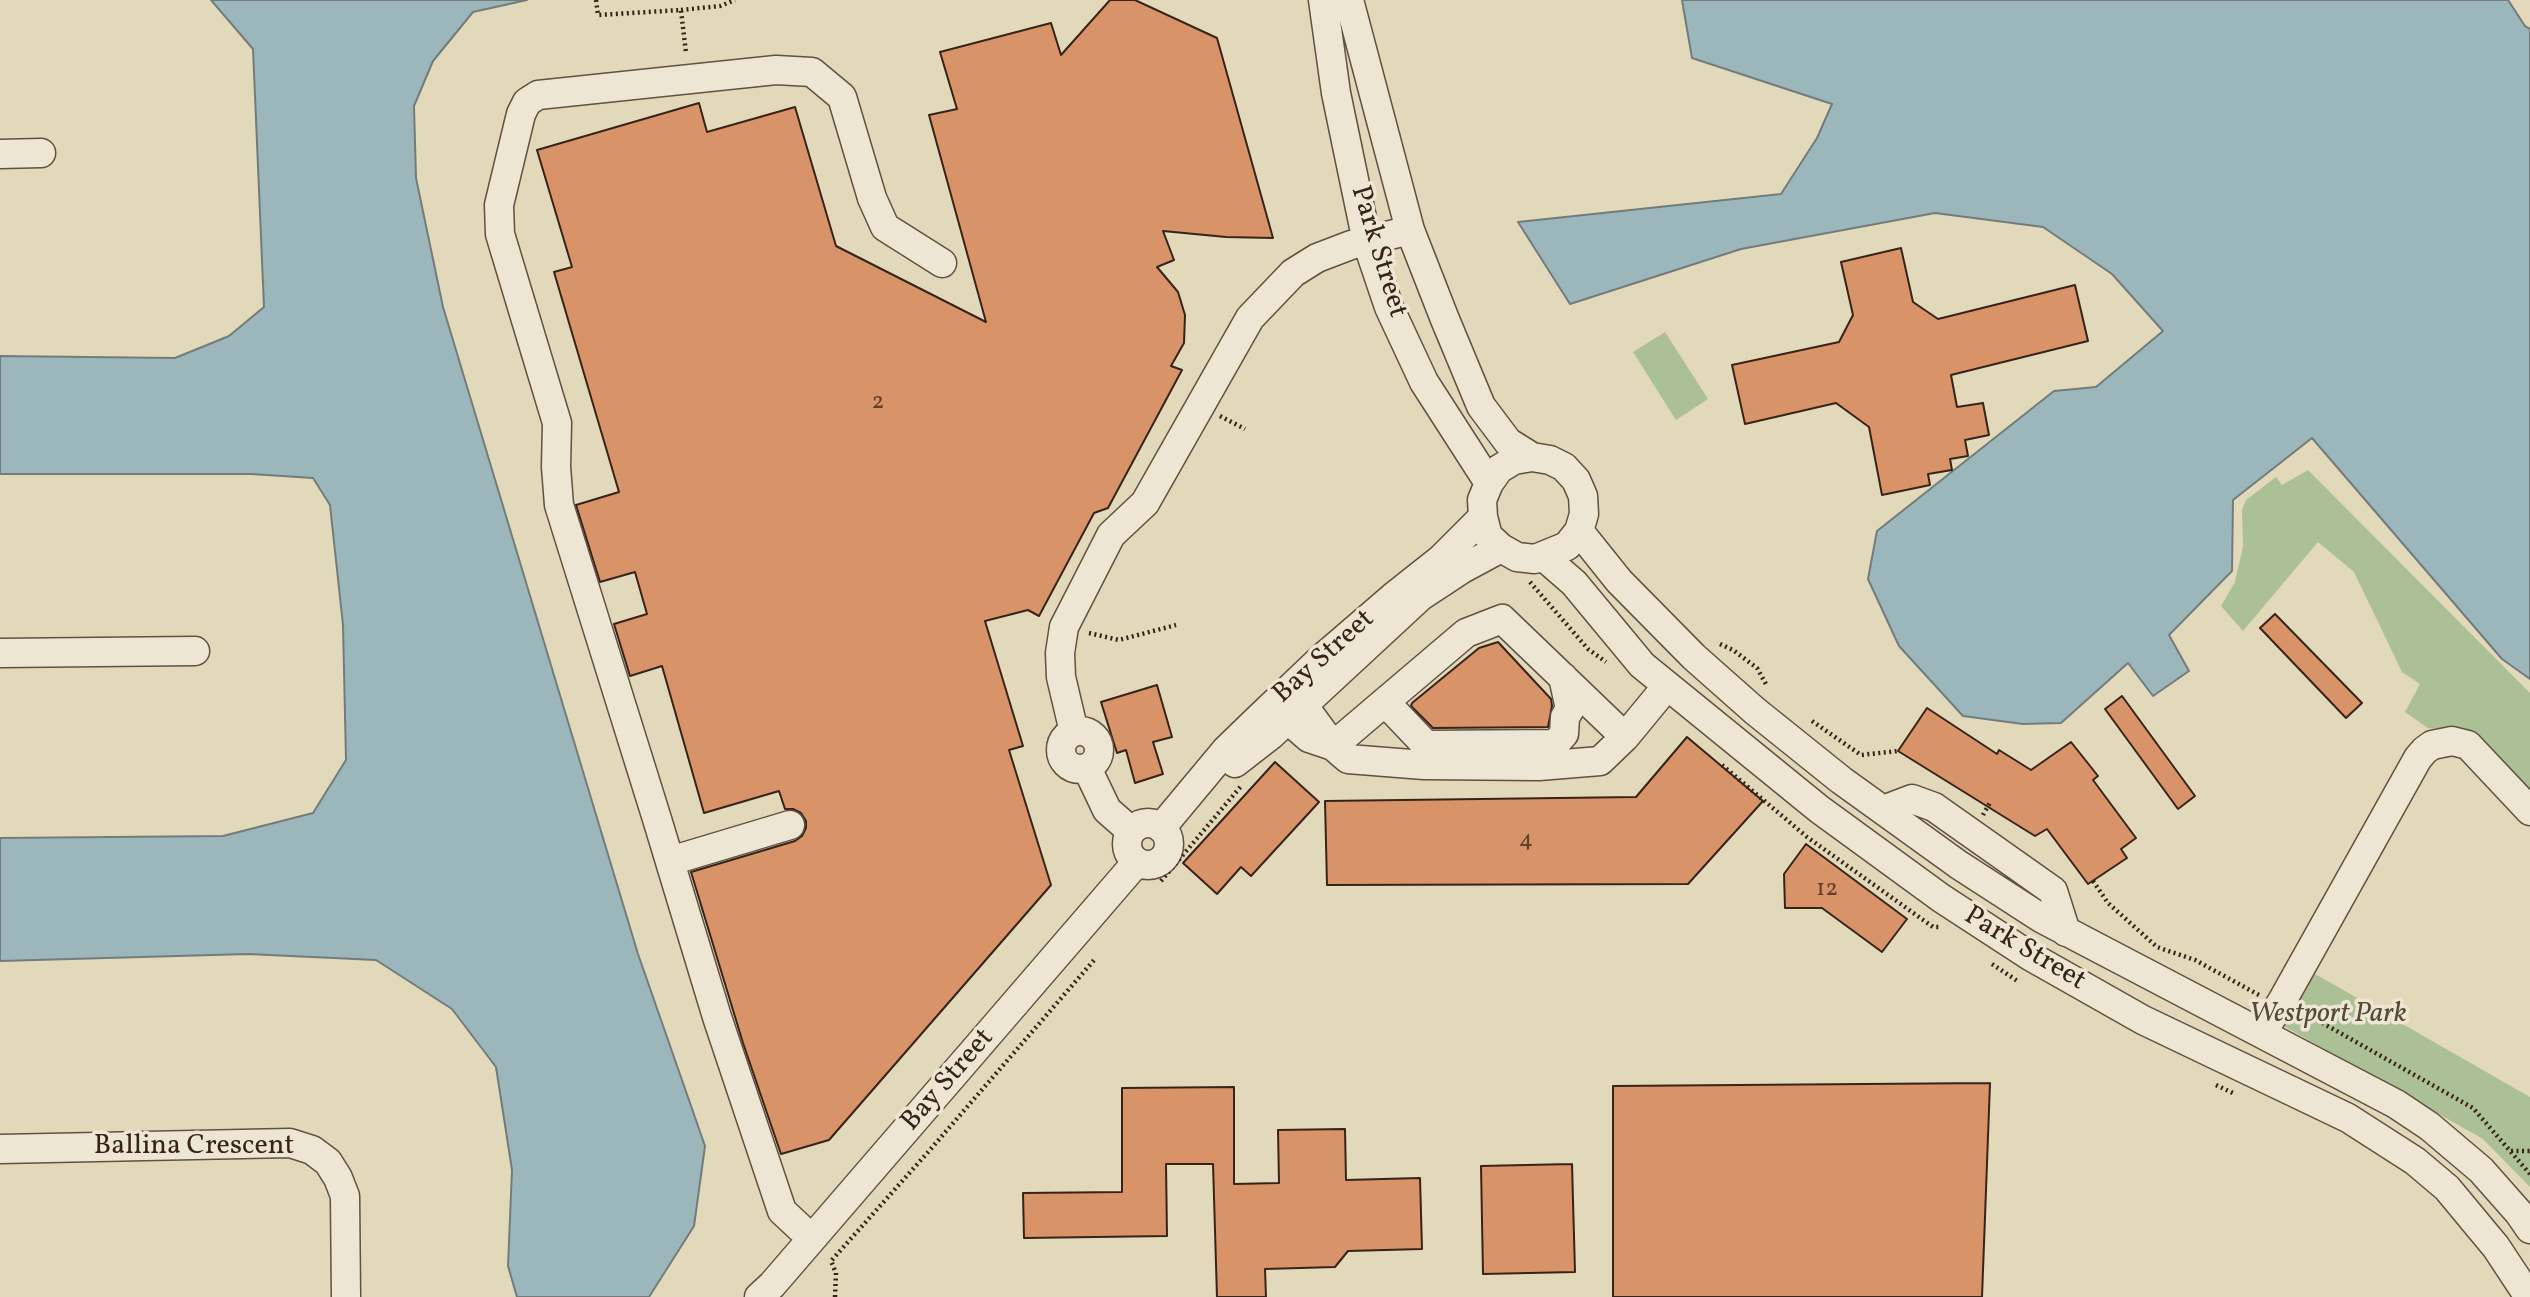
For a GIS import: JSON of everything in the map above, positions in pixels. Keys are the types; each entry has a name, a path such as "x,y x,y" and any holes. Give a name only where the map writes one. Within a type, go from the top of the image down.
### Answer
{"street":[{"name":"Park Street","path":"1323,0 1336,93 1367,242 1389,307 1424,382 1489,483"},
{"name":"Park Street","path":"1349,0 1410,230 1482,406 1508,442 1532,457"},
{"path":"811,1238 782,1211 717,1017 559,505 556,478 557,423 553,402 500,234 499,205 520,114 527,102 544,93 776,70 812,72 842,97 872,198 885,227 942,262"},
{"path":"0,154 41,153"},
{"path":"1131,831 1107,810 1087,768 1074,768 1063,760 1061,747 1068,735 1074,732 1061,677 1060,653 1065,627 1111,535 1145,503 1250,318 1301,268 1317,258 1410,230"},
{"path":"1532,457 1550,460 1564,467 1576,480 1583,496 1584,514 1579,531 1567,546 1544,557 1535,559 1517,556 1488,536 1482,500 1489,483 1499,469 1514,460 1532,457"},
{"name":"Bay Street","path":"1170,819 1242,734 1331,650 1441,559 1483,517"},
{"name":"Park Street","path":"1579,531 1619,581 1694,657 1755,711 1841,780 1959,865 2066,932 2356,1082 2429,1126 2481,1170 2530,1229"},
{"name":"Bay Street","path":"1170,819 1271,735 1421,596 1462,569 1502,548"},
{"name":"Park Street","path":"1544,557 1574,583 1643,665 1667,686 1819,810 1941,898 1994,933 2143,1020 2348,1118 2415,1161 2447,1188 2497,1247 2529,1297"},
{"path":"1332,746 1466,633 1502,619 1625,737"},
{"path":"0,653 195,651"},
{"path":"1384,702 1426,746 1555,744 1564,734 1565,717 1570,709 1563,677"},
{"path":"1295,712 1348,760 1424,765 1539,766 1600,761 1625,737 1667,686"},
{"path":"2262,1033 2425,750 2442,742 2461,742 2468,745 2530,811"},
{"path":"1170,819 1168,852 1157,863 1148,866 1136,863 1126,846 1131,831 1145,823 1170,819"},
{"path":"670,861 790,825"},
{"name":"Bay Street","path":"759,1297 1073,939 1136,863"},
{"name":"Ballina Crescent","path":"0,1149 290,1143 312,1150 328,1162 345,1196 346,1297"}],"path":[{"path":"596,0 597,15 720,6 734,0"},
{"path":"681,10 687,53"},
{"path":"1065,627 1119,640 1176,625"},
{"path":"1714,642 1733,650 1757,668 1769,692"},
{"path":"1802,715 1861,755 1898,751"},
{"path":"1161,881 1244,782"},
{"path":"1777,812 1807,837"},
{"path":"2093,881 2108,903 2157,947 2195,960 2264,998"},
{"path":"835,1297 836,1273 831,1261 1095,959"},
{"path":"2302,1012 2473,1108 2530,1174"},
{"path":"2213,1084 2237,1095"},
{"path":"2511,1151 2530,1151"}],"green space":[{"path":"1665,332 1708,399 1676,420 1633,352"},
{"path":"2308,470 2530,693 2530,797 2450,730 2428,728 2405,712 2420,684 2402,672 2354,572 2318,542 2243,631 2221,606 2235,582 2243,546 2242,510 2246,500 2276,477 2282,485"},
{"name":"Westport Park","path":"2310,971 2530,1097 2530,1187 2483,1139 2282,1025"}],"water":[{"path":"211,0 527,0 473,12 433,61 414,106 416,178 443,307 638,954 705,1146 694,1226 649,1297 517,1297 508,1266 512,1170 496,1067 452,1009 376,960 248,954 0,961 0,838 223,836 313,813 346,760 343,625 330,505 313,478 251,474 0,474 0,356 175,358 229,336 264,307 253,49"},
{"path":"1682,0 2508,0 2525,26 2530,29 2530,679 2502,659 2312,438 2233,500 2232,571 2169,635 2189,671 2153,696 2128,663 2061,723 2023,724 1963,716 1899,646 1868,579 1877,531 2054,391 2096,387 2163,331 2112,274 2043,227 1935,213 1741,249 1570,304 1518,222 1781,194 1817,138 1832,104 1692,58"}],"building":[{"path":"1110,0 1135,0 1217,38 1273,238 1163,231 1174,260 1157,267 1178,292 1185,315 1184,343 1171,366 1182,370 1108,508 1094,513 1039,616 1028,610 985,621 1023,746 1009,750 1051,885 829,1140 781,1154 743,1043 691,872 795,841 802,836 806,821 801,813 785,809 779,791 704,813 662,666 630,676 614,624 647,614 635,572 600,582 576,505 619,492 554,272 572,267 537,150 699,103 707,132 795,107 836,246 986,322 929,115 957,109 940,52 1051,23 1061,55"},
{"path":"1901,248 1913,302 1938,319 2075,285 2088,341 1951,375 1957,407 1983,403 1989,435 1965,440 1968,456 1950,459 1952,470 1928,474 1930,485 1882,495 1869,427 1836,403 1745,424 1732,365 1839,342 1853,315 1841,262"},
{"path":"2275,614 2362,703 2346,718 2260,628"},
{"path":"1498,642 1551,699 1548,727 1433,728 1411,706 1479,648"},
{"path":"1157,685 1172,737 1153,742 1163,774 1135,783 1126,750 1117,753 1101,702"},
{"path":"2122,696 2195,796 2178,809 2105,709"},
{"path":"1927,708 1997,754 1999,750 2031,770 2071,742 2098,776 2093,780 2136,838 2121,849 2127,858 2088,884 2047,829 2035,836 1898,751"},
{"path":"1687,737 1763,801 1688,884 1327,885 1325,801 1636,797"},
{"path":"1275,762 1319,802 1251,876 1241,867 1217,894 1183,863"},
{"path":"1806,844 1907,919 1882,952 1822,908 1785,908 1784,874"},
{"path":"1990,1083 1982,1297 1613,1297 1613,1086"},
{"path":"1234,1087 1234,1184 1279,1183 1278,1130 1345,1129 1346,1180 1420,1178 1422,1249 1348,1251 1335,1267 1265,1269 1266,1297 1217,1297 1213,1164 1166,1164 1167,1236 1024,1238 1023,1193 1122,1192 1122,1088"},
{"path":"1572,1164 1575,1272 1483,1274 1481,1166"}]}
